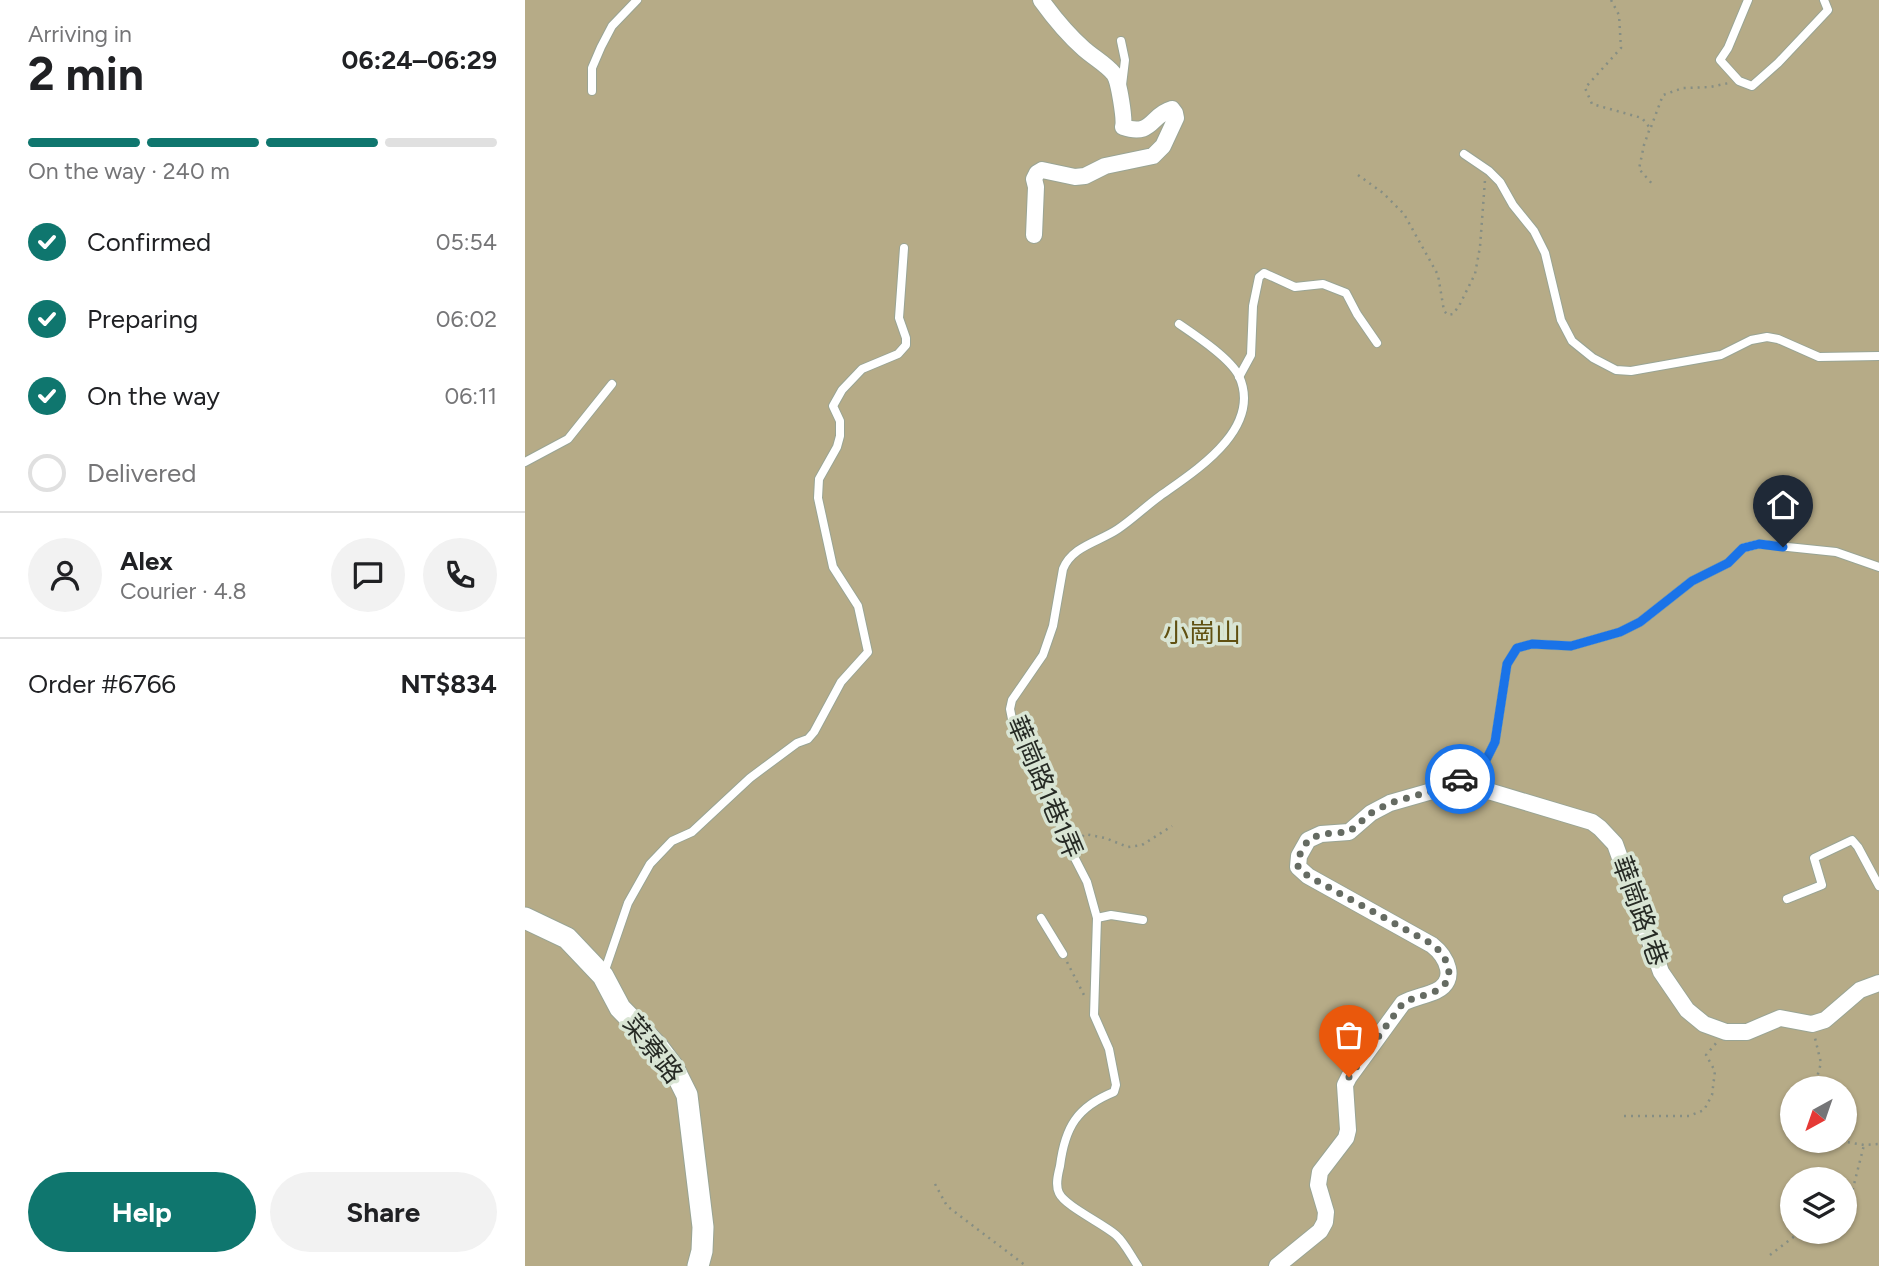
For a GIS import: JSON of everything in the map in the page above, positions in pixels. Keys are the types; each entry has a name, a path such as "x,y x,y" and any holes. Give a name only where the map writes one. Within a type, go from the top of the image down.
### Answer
{"street":[{"path":"1034,235 1034,179 1037,173 1042,170 1076,177 1085,176 1105,166 1153,156 1163,146 1176,118 1172,109 1167,110 1144,130 1123,127 1126,119 1121,109 1121,95 1115,75 1061,27 1041,0"},
{"name":"華崗路1巷","path":"1276,1266 1320,1231 1325,1222 1326,1212 1318,1185 1320,1172 1346,1138 1348,1130 1345,1085 1349,1077 1403,1003 1438,990 1446,982 1449,965 1443,953 1432,944 1308,876 1298,867 1299,856 1308,840 1321,834 1349,832 1371,813 1390,803 1446,787 1475,787 1592,822 1615,844 1661,972 1671,988 1687,1010 1704,1024 1726,1032"},
{"name":"菜寮路","path":"525,918 567,938 603,976 619,1008 658,1047 673,1067 687,1095 703,1227 698,1266"},
{"path":"1726,1032 1747,1032 1780,1018 1812,1024 1825,1020 1860,989 1879,983"}],"lane":[{"path":"592,91 592,68 601,47 612,26 637,0"},
{"path":"1748,0 1728,48 1720,60 1739,81 1752,86 1828,10 1824,0"},
{"path":"1121,41 1125,60 1121,95"},
{"path":"1464,154 1489,171 1500,183 1513,205 1534,231 1545,253 1561,320 1572,341 1593,358 1616,370 1631,371 1721,355 1751,340 1767,337 1819,357 1879,356"},
{"path":"603,976 628,903 650,864 672,841 692,832 750,778 797,743 808,739 841,682 868,652 858,607 833,567 818,498 819,479 837,447 840,436 840,421 833,406 842,390 862,369 898,354 906,345 898,318 904,248"},
{"path":"1179,324 1217,352 1239,377 1251,355 1253,306 1259,277 1264,273 1295,287 1323,284 1346,293 1377,343"},
{"name":"華崗路1巷1弄","path":"1138,1266 1118,1237 1097,1220 1068,1204 1059,1193 1057,1183 1062,1149 1069,1127 1077,1116 1096,1100 1114,1092 1116,1085 1109,1049 1094,1015 1097,918 1087,882 1069,847 1039,771 1013,724 1010,709 1012,700 1043,655 1053,626 1066,561 1073,553 1117,530 1201,468 1222,448 1236,426 1243,408 1243,390 1239,377"},
{"path":"525,462 568,439 612,384"},
{"path":"1446,787 1486,760 1495,742 1507,664 1517,648 1532,644 1571,646 1620,632 1640,622 1692,581 1728,563 1743,548 1759,544 1836,552 1879,567"},
{"path":"1787,899 1822,884 1814,858 1852,840 1879,886"},
{"path":"1097,918 1111,915 1143,920"},
{"path":"1041,918 1063,954"}],"path":[{"path":"1611,0 1619,15 1621,48 1585,88 1592,104 1642,118 1650,128"},
{"path":"1654,186 1639,169 1644,145 1663,95 1683,88 1710,87 1739,81"},
{"path":"1357,175 1383,193 1404,214 1438,275 1444,311 1448,315 1453,314 1459,306 1475,274 1481,247 1484,181 1489,171"},
{"path":"1069,847 1085,834 1128,847 1142,845 1172,826"},
{"path":"1063,954 1094,1015"},
{"path":"1812,1024 1821,1063 1817,1076"},
{"path":"1624,1116 1689,1116 1704,1110 1712,1095 1715,1071 1706,1055 1726,1032"},
{"path":"1857,1144 1878,1144"},
{"path":"1857,1173 1864,1145"},
{"path":"935,1184 947,1206 1026,1266"},
{"path":"1770,1255 1784,1244"}],"green space":[{"name":"小崗山","path":"525,0 1879,0 1879,1266 525,1266"}],"way so far":[{"path":"1349,1077 1403,1003 1438,990 1446,982 1449,965 1443,953 1432,944 1308,876 1298,867 1299,856 1308,840 1321,834 1349,832 1371,813 1390,803 1446,787 1460,779"}],"route":[{"path":"1460,779 1486,760 1495,742 1507,664 1517,648 1532,644 1571,646 1620,632 1640,622 1692,581 1728,563 1743,548 1759,544 1783,547"}]}
